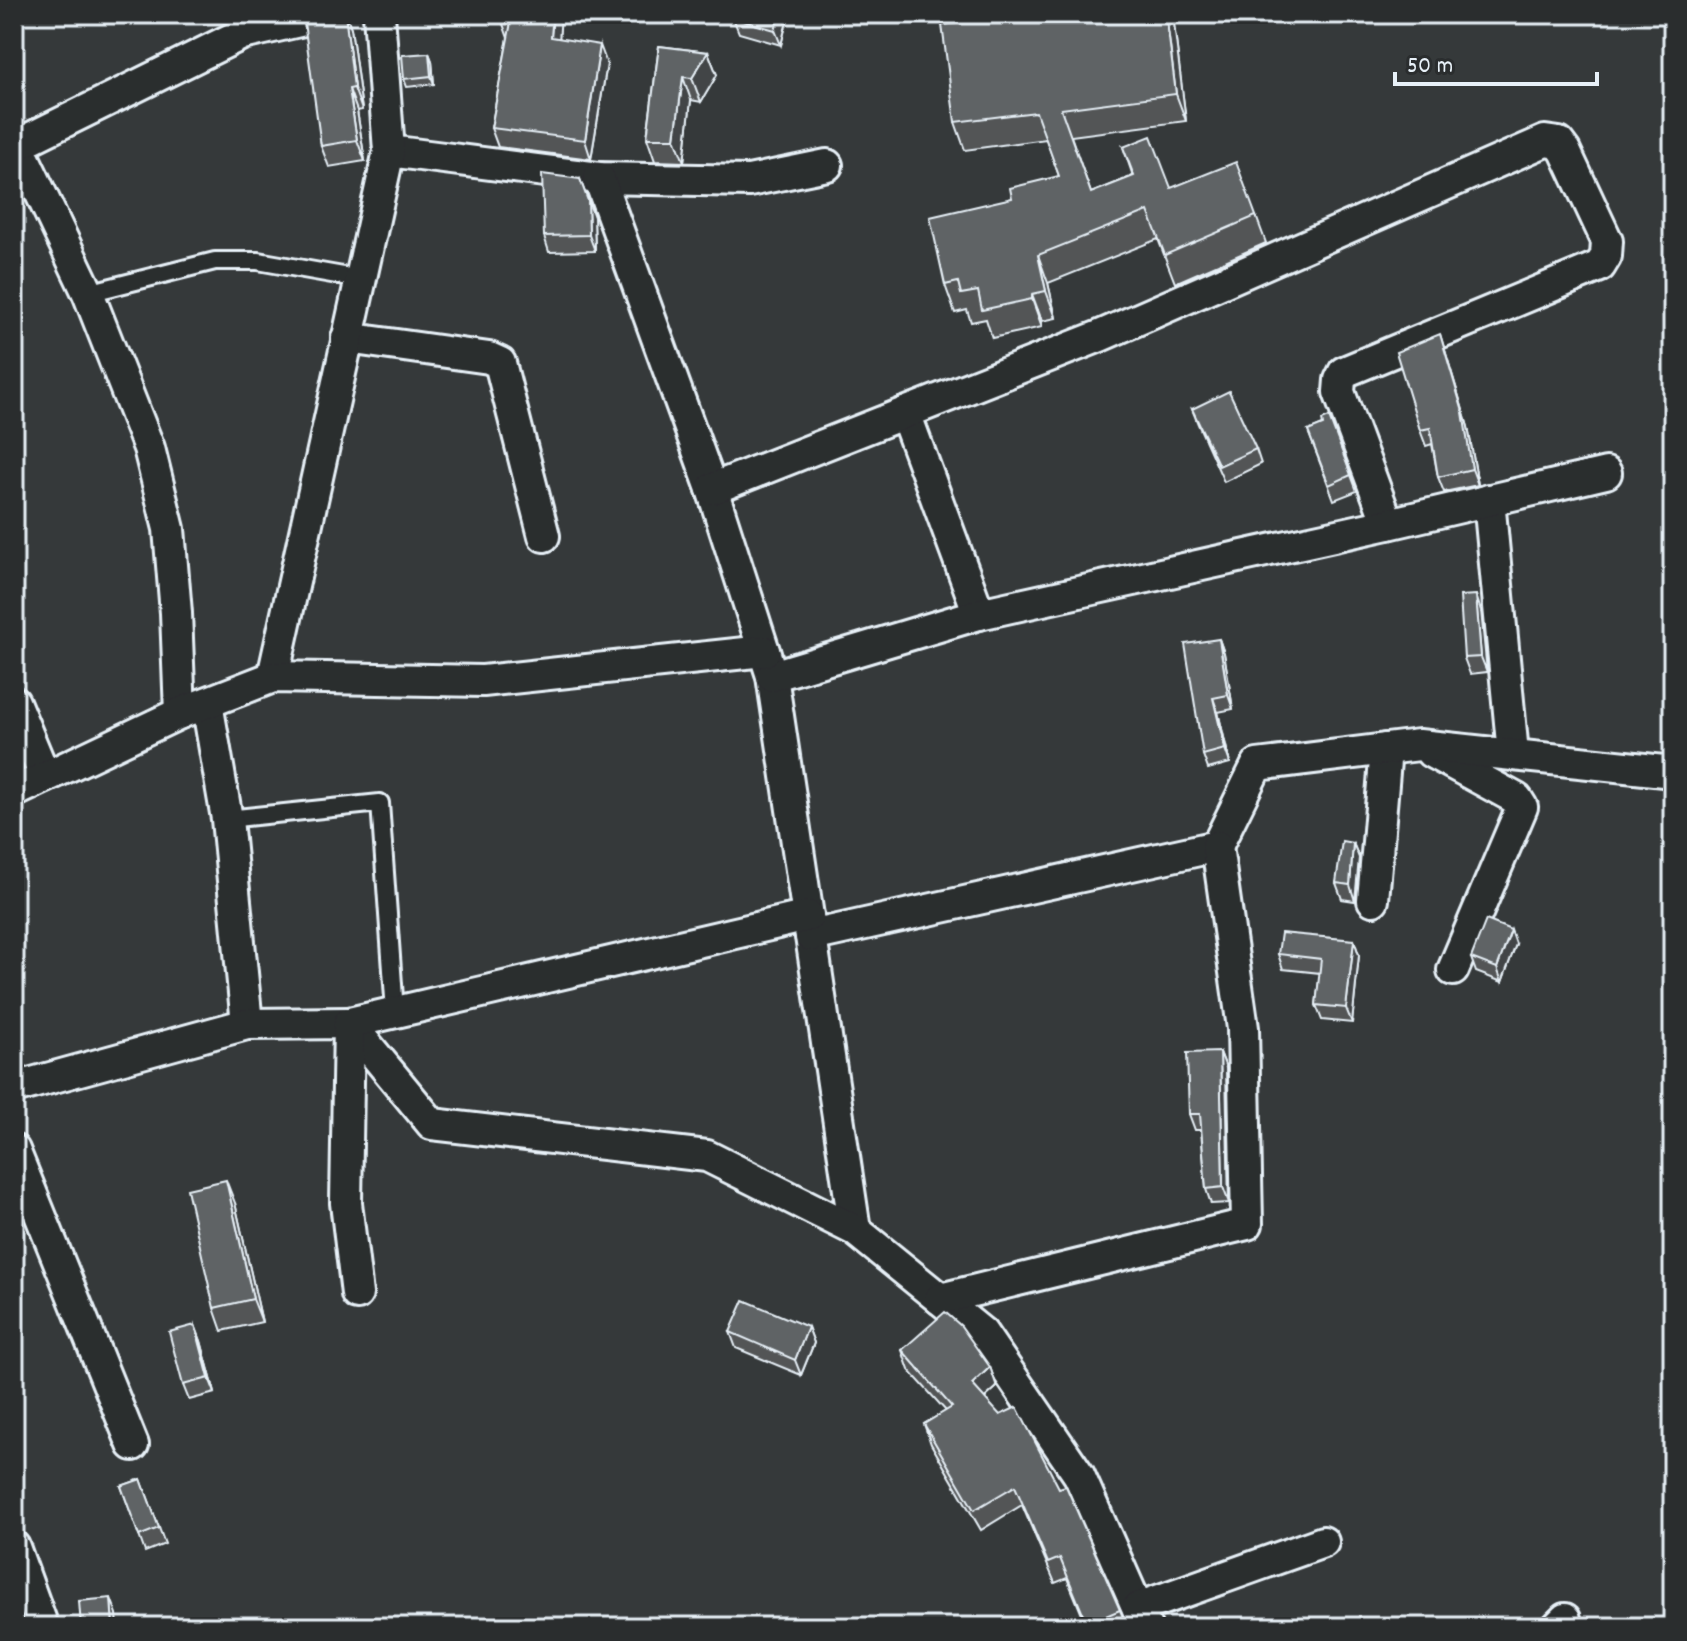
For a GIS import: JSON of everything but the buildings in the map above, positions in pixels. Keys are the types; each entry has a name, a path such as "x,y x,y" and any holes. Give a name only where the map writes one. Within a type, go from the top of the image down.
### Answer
{"street":[{"path":"247,1024 227,819 194,708 176,613 169,529 149,448 88,293 19,155 242,34 330,14"},
{"path":"273,677 389,151 379,14"},
{"path":"712,489 1100,336 1545,141 1559,143 1607,241 1606,256 1600,266 1344,372 1340,380 1339,392 1388,524"},
{"path":"389,151 599,178 749,181 827,165"},
{"path":"599,178 712,489 768,663 855,1230"},
{"path":"347,338 489,358 500,363 544,536"},
{"path":"905,413 979,614"},
{"path":"14,792 194,708 273,677 483,681 768,663 1606,473"},
{"path":"1489,500 1513,754"},
{"path":"14,702 45,777"},
{"path":"1419,745 1517,799 1522,807 1453,970"},
{"path":"940,1299 1247,1224 1243,1028 1217,846 1257,765 1419,745 1673,772"},
{"path":"1373,900 1386,749"},
{"path":"14,1088 247,1024 349,1023 810,926 1217,846"},
{"path":"349,1023 432,1124 707,1156 855,1230 982,1333 1079,1475 1142,1618 1323,1542"},
{"path":"349,1023 346,1203 357,1294"},
{"path":"14,1150 133,1445"},
{"path":"14,1547 43,1627"}],"lane":[{"path":"88,293 215,261 258,261 360,279"},
{"path":"227,819 380,803 395,1012"}]}
